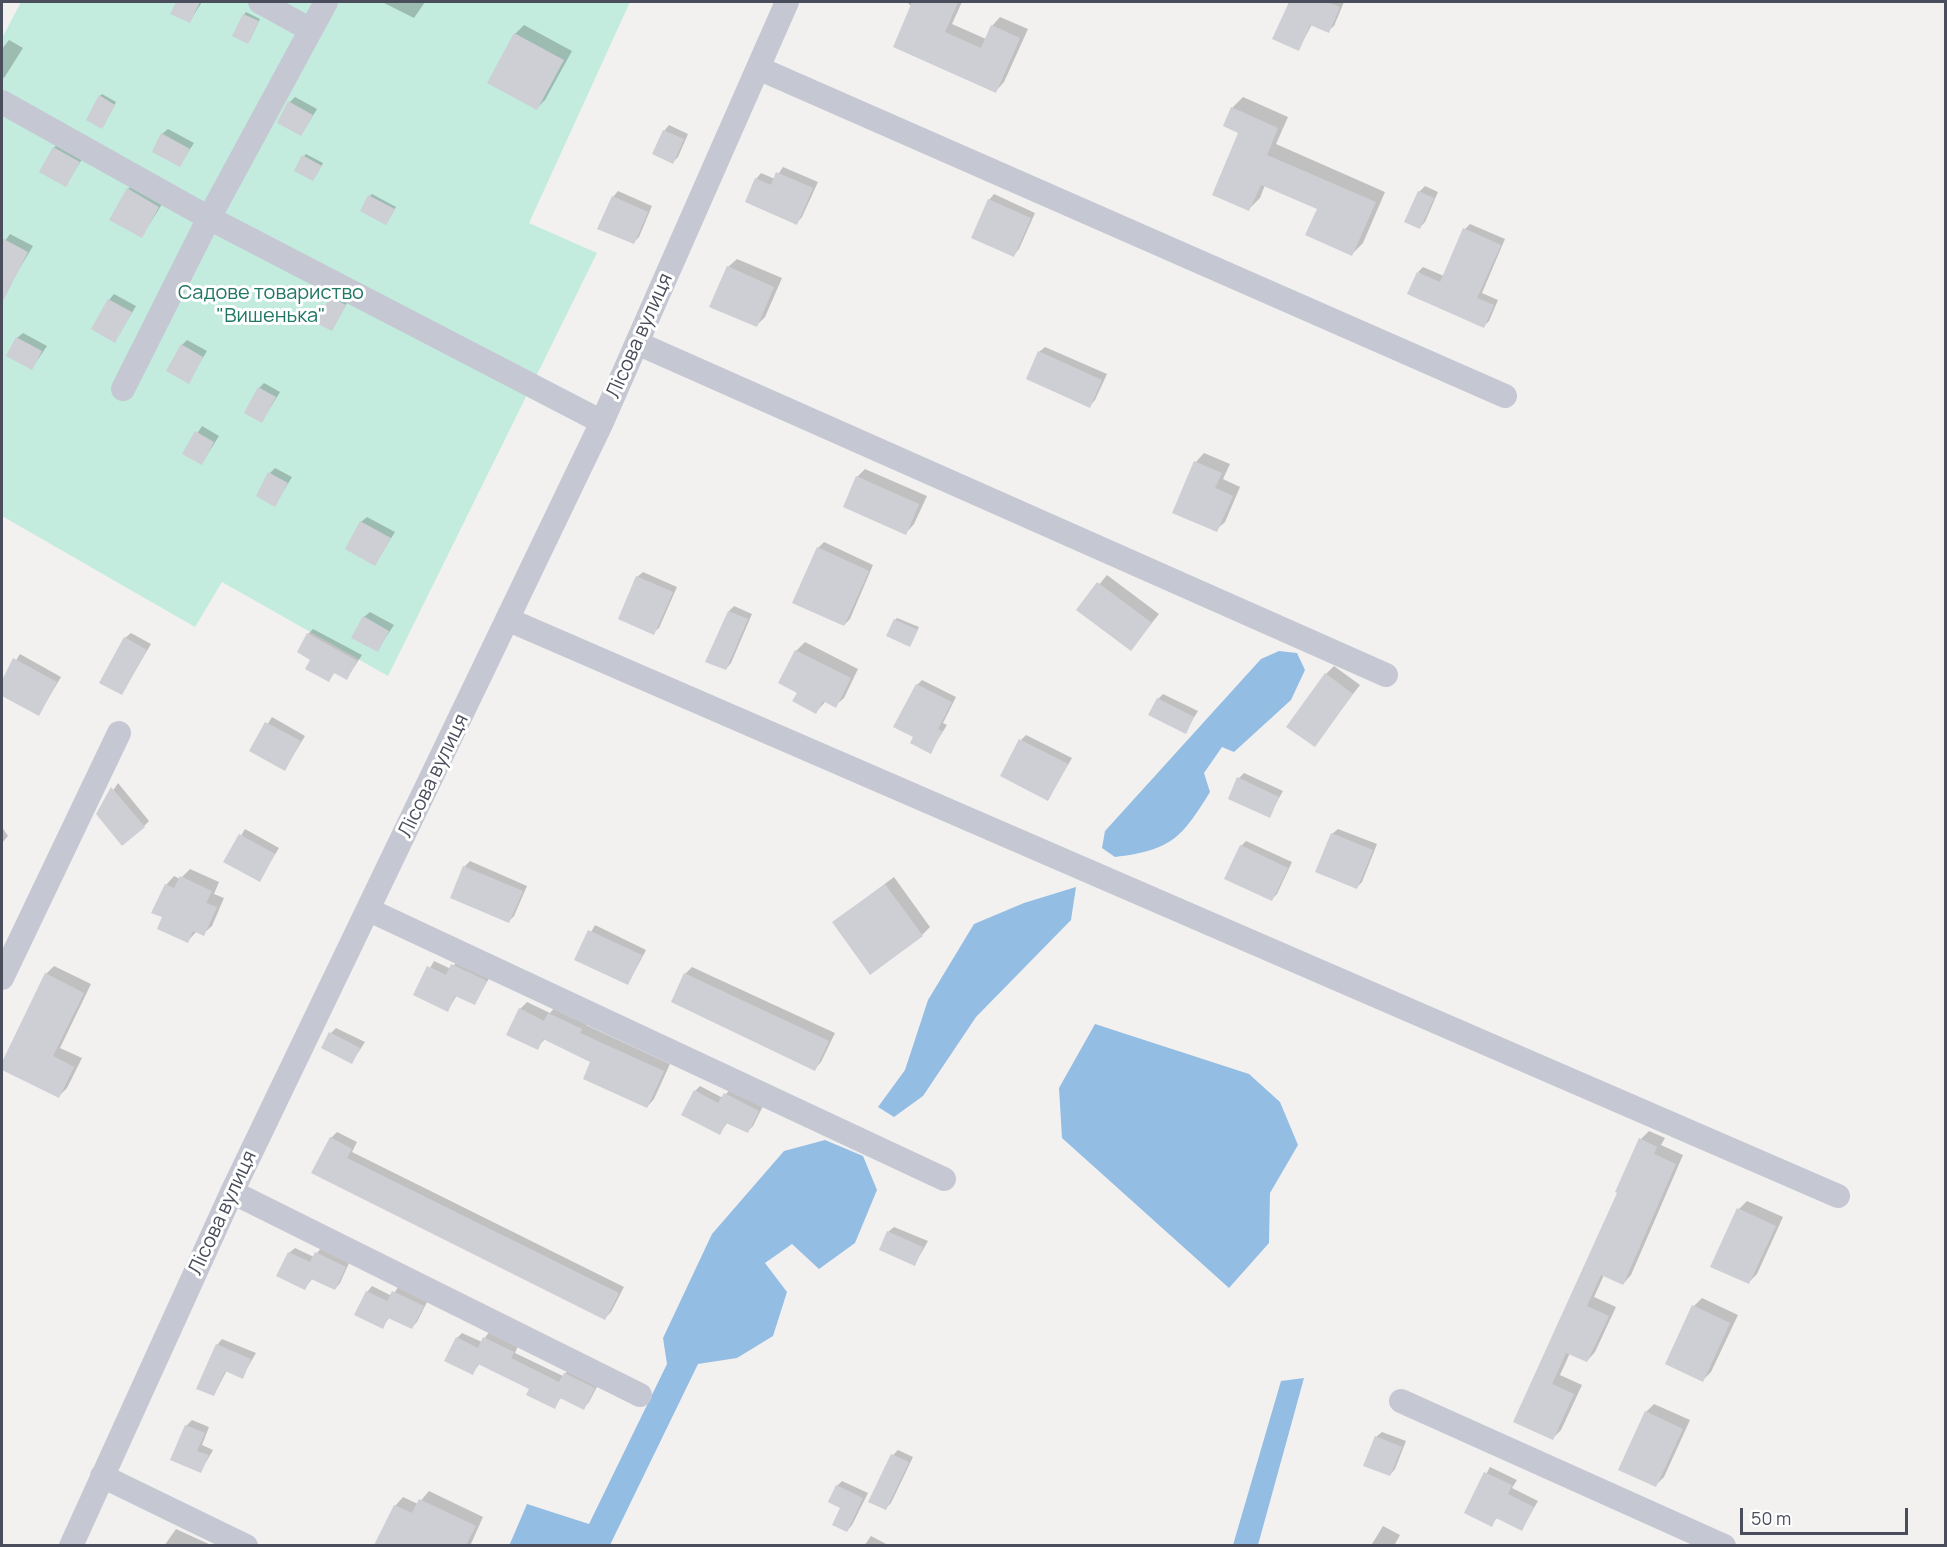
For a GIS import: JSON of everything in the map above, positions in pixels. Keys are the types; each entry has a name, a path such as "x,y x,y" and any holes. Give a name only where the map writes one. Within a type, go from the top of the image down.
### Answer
{"street":[{"path":"260,2 311,30"},
{"path":"123,389 209,218 326,2"},
{"name":"Лісова вулиця","path":"71,1545 232,1192 509,620 602,422 787,2"},
{"path":"758,68 1505,396"},
{"path":"2,102 209,218 602,422"},
{"path":"638,343 1386,675"},
{"path":"509,620 1838,1196"},
{"path":"2,978 119,733"},
{"path":"369,910 944,1179"},
{"path":"232,1192 640,1395"},
{"path":"1401,1401 1724,1545"},
{"path":"102,1476 246,1545"}],"green space":[{"name":"Садове товариство \"Вишенька\"","path":"21,2 630,2 529,223 597,253 388,676 222,582 195,627 2,516 2,38"}],"water":[{"path":"1279,651 1297,653 1305,670 1291,700 1234,752 1222,747 1204,773 1210,792 1191,821 1173,840 1149,850 1115,857 1102,848 1105,831 1261,659"},
{"path":"1076,887 1071,920 976,1017 923,1096 894,1117 878,1107 905,1070 928,1000 974,924 1024,903"},
{"path":"1095,1024 1249,1074 1280,1102 1298,1145 1270,1193 1269,1243 1229,1288 1062,1138 1059,1088"},
{"path":"825,1140 863,1156 877,1190 855,1243 819,1269 792,1244 765,1263 787,1292 773,1336 737,1358 698,1364 610,1545 509,1546 527,1504 589,1524 667,1364 663,1338 712,1234 784,1151"},
{"path":"1304,1378 1258,1545 1233,1545 1281,1381"}],"building":[{"path":"176,2 200,2 190,23 170,14"},
{"path":"912,2 958,2 945,32 981,48 991,25 1020,38 996,93 893,47"},
{"path":"1289,2 1327,2 1340,7 1329,33 1310,25 1299,51 1272,39"},
{"path":"243,14 259,21 248,44 232,36"},
{"path":"514,33 564,60 537,110 487,83"},
{"path":"99,95 115,105 102,129 86,120"},
{"path":"288,101 313,115 301,136 277,123"},
{"path":"1231,107 1278,128 1267,155 1376,202 1352,256 1305,235 1317,209 1261,185 1249,211 1212,195 1238,133 1223,126"},
{"path":"663,130 684,139 673,164 652,154"},
{"path":"161,133 190,149 180,167 152,152"},
{"path":"53,147 80,162 66,187 39,172"},
{"path":"302,155 322,166 313,181 294,171"},
{"path":"776,172 813,188 797,225 745,202 755,178 771,185"},
{"path":"127,188 159,207 142,238 109,220"},
{"path":"1418,191 1434,198 1420,229 1404,222"},
{"path":"368,195 395,209 386,225 360,211"},
{"path":"612,196 648,212 634,244 597,229"},
{"path":"988,199 1031,218 1014,257 971,238"},
{"path":"1463,228 1501,245 1477,298 1494,305 1484,328 1407,294 1417,272 1440,282"},
{"path":"2,238 28,252 2,303"},
{"path":"727,266 774,287 757,327 709,307"},
{"path":"330,297 346,305 332,331 316,323"},
{"path":"108,299 132,312 115,343 91,329"},
{"path":"16,337 42,351 32,370 6,356"},
{"path":"181,344 203,357 189,384 166,371"},
{"path":"1038,351 1102,380 1090,408 1026,379"},
{"path":"258,387 276,397 262,423 244,413"},
{"path":"195,431 214,442 202,465 182,454"},
{"path":"1194,461 1222,473 1215,488 1233,496 1217,532 1172,513"},
{"path":"268,472 288,483 275,507 256,496"},
{"path":"856,476 919,504 906,535 843,507"},
{"path":"360,521 391,538 375,566 345,549"},
{"path":"817,547 869,571 844,626 792,603"},
{"path":"636,576 673,592 654,635 618,619"},
{"path":"1097,582 1152,623 1131,651 1076,610"},
{"path":"728,611 748,619 726,670 705,662"},
{"path":"363,616 389,631 378,652 351,638"},
{"path":"894,619 918,630 910,647 886,636"},
{"path":"307,633 357,661 347,680 334,673 329,682 305,669 310,660 297,652"},
{"path":"124,637 147,650 122,695 99,683"},
{"path":"795,650 851,678 836,708 823,701 816,714 792,701 797,693 778,683"},
{"path":"13,658 57,682 39,716 2,696 2,680"},
{"path":"1325,673 1353,694 1315,747 1286,727"},
{"path":"916,684 952,702 938,729 942,731 931,754 910,743 913,737 893,727"},
{"path":"1157,698 1194,717 1186,734 1148,715"},
{"path":"265,722 301,741 285,771 249,751"},
{"path":"1019,739 1068,764 1048,801 1000,776"},
{"path":"1237,777 1279,797 1270,818 1228,799"},
{"path":"111,787 145,827 122,846 96,814"},
{"path":"1331,833 1373,850 1357,889 1315,872"},
{"path":"239,834 275,854 260,882 223,862"},
{"path":"1240,845 1288,868 1272,901 1224,879"},
{"path":"463,866 523,891 509,923 450,898"},
{"path":"180,876 212,891 206,903 217,907 204,936 193,931 188,943 157,929 162,917 151,913 165,884 174,888"},
{"path":"885,884 923,936 870,975 832,922"},
{"path":"588,930 642,955 628,985 574,960"},
{"path":"451,964 487,981 475,1005 455,996 448,1012 413,995 427,966 446,975"},
{"path":"45,973 84,993 53,1056 74,1067 59,1098 2,1070 2,1062"},
{"path":"684,973 829,1041 815,1071 671,1002"},
{"path":"519,1008 544,1021 548,1013 582,1029 580,1033 664,1071 647,1108 583,1079 590,1062 543,1039 538,1050 506,1035"},
{"path":"329,1032 360,1048 352,1064 321,1048"},
{"path":"694,1090 718,1103 724,1093 759,1111 748,1133 726,1123 720,1135 681,1115"},
{"path":"330,1137 352,1149 347,1158 619,1293 605,1320 311,1173"},
{"path":"1639,1138 1657,1147 1654,1154 1676,1164 1623,1285 1601,1275 1587,1306 1609,1316 1587,1362 1566,1353 1552,1384 1574,1394 1553,1440 1513,1422 1617,1193 1615,1192"},
{"path":"1737,1208 1776,1226 1749,1284 1710,1267"},
{"path":"887,1231 923,1247 915,1266 879,1250"},
{"path":"288,1252 310,1262 315,1252 346,1267 335,1290 311,1279 305,1290 276,1276"},
{"path":"366,1291 387,1301 392,1291 424,1306 412,1329 388,1318 383,1329 354,1315"},
{"path":"1692,1305 1730,1323 1703,1382 1665,1364"},
{"path":"456,1337 478,1348 483,1337 514,1352 511,1358 559,1382 564,1373 595,1388 584,1410 560,1398 555,1409 526,1395 529,1389 478,1364 473,1375 444,1361"},
{"path":"216,1344 251,1359 243,1379 225,1371 214,1396 196,1389"},
{"path":"1645,1411 1683,1429 1656,1487 1618,1470"},
{"path":"185,1425 205,1433 197,1451 209,1455 201,1473 170,1460"},
{"path":"1375,1436 1402,1447 1390,1476 1363,1466"},
{"path":"891,1454 909,1462 886,1510 868,1502"},
{"path":"1484,1472 1512,1485 1508,1494 1534,1507 1522,1531 1496,1518 1492,1527 1464,1513"},
{"path":"836,1485 863,1498 847,1532 832,1525 840,1508 828,1502"},
{"path":"419,1499 476,1526 466,1545 374,1545 394,1505 412,1513"}]}
